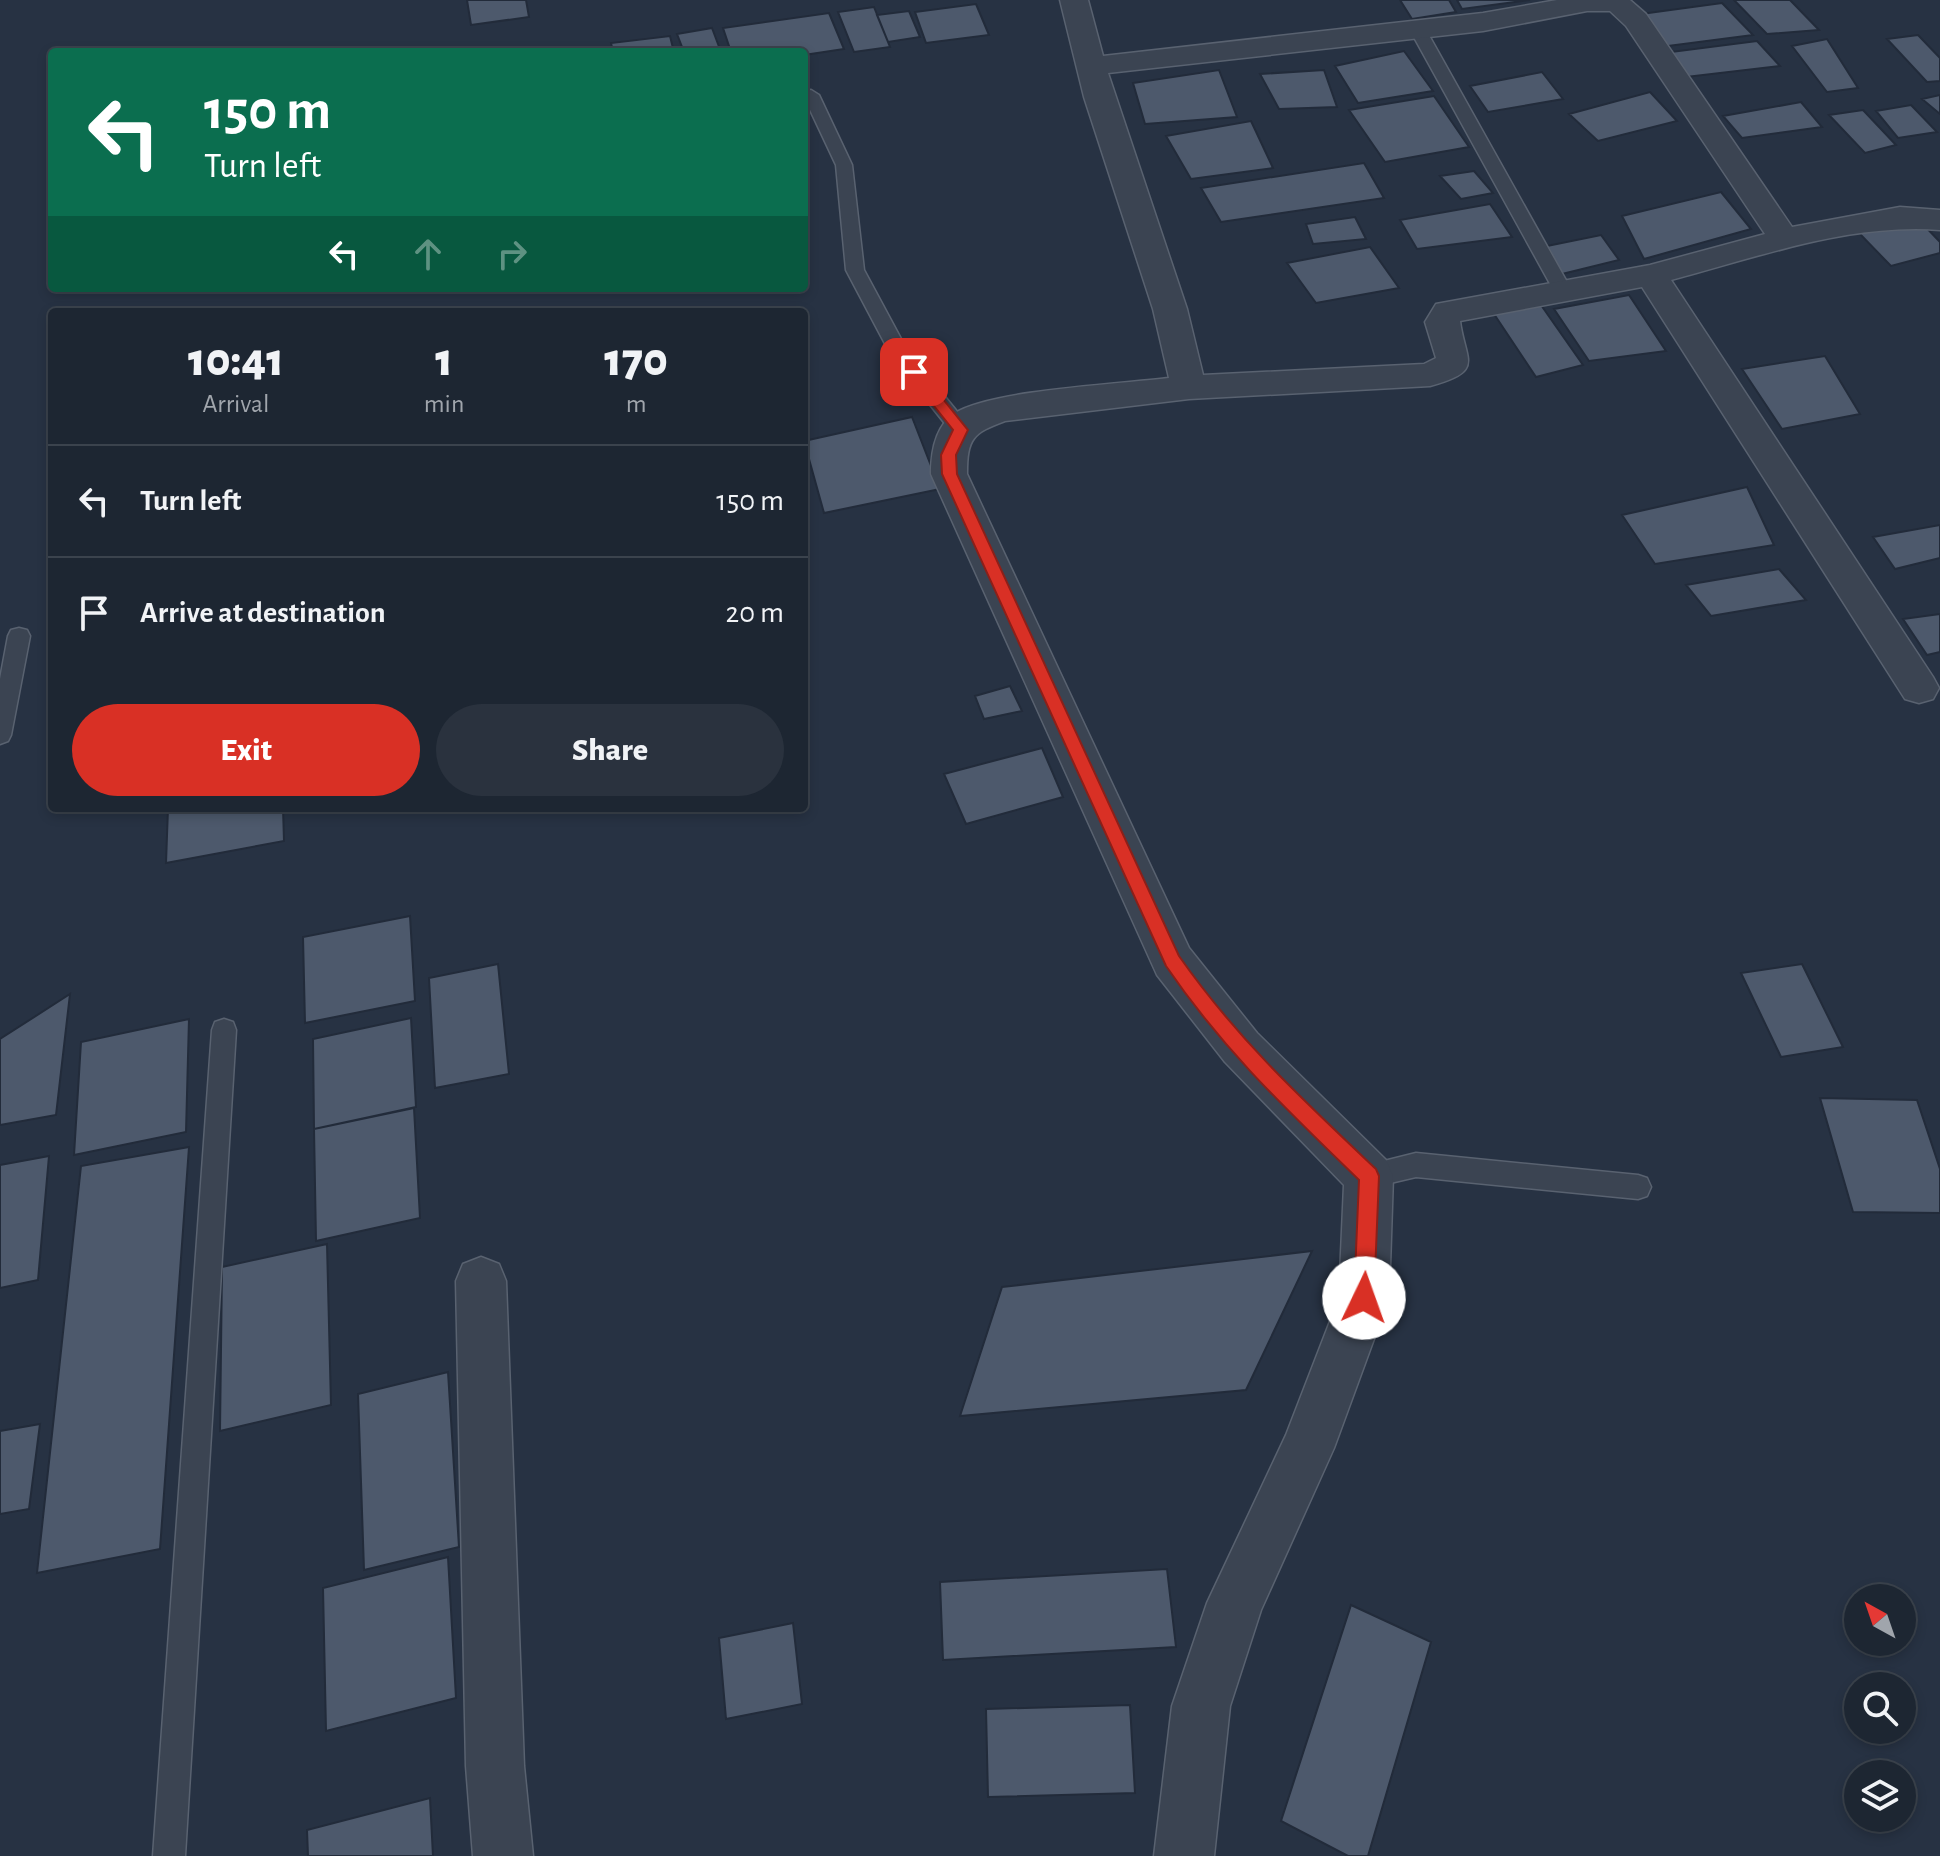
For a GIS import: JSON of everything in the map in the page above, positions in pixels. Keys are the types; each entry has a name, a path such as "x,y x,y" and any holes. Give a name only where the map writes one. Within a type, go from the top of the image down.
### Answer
{"street":[{"path":"1074,0 1099,97 1170,309 1189,387"},
{"path":"1093,66 1483,22 1587,3 1609,2 1623,6 1636,20 1784,239"},
{"path":"1184,1856 1201,1706 1235,1603 1308,1448 1364,1298 1369,1176 1257,1069 1207,1011 1173,961 949,474 949,455 955,436 967,422 1001,410 1189,387 1430,375 1452,364 1453,355 1442,322 1448,312 1651,275 1784,239 1900,217 1940,220"},
{"path":"1651,275 1919,688"},
{"path":"481,1281 495,1766 503,1856"}],"lane":[{"path":"1418,30 1563,291"},
{"path":"811,95 844,165 855,270 899,353 961,430"},
{"path":"0,735 19,636"},
{"path":"169,1856 224,1030"},
{"path":"1369,1176 1416,1165 1638,1187"}],"building":[{"path":"467,0 526,0 529,17 471,25"},
{"path":"1400,0 1449,0 1456,12 1412,19"},
{"path":"1457,0 1530,0 1462,9"},
{"path":"1734,0 1790,0 1819,30 1767,34"},
{"path":"1722,3 1753,35 1668,46 1641,14"},
{"path":"976,4 989,35 926,43 915,12"},
{"path":"874,7 890,47 854,52 838,12"},
{"path":"909,11 920,37 888,42 877,15"},
{"path":"829,13 844,49 808,54 808,48 730,48 723,28"},
{"path":"712,28 720,48 682,48 677,34"},
{"path":"1918,35 1940,58 1940,81 1927,82 1887,39"},
{"path":"670,36 673,48 612,48 611,43"},
{"path":"1827,39 1858,88 1827,92 1792,46"},
{"path":"1757,41 1780,66 1686,77 1671,52"},
{"path":"1404,51 1433,91 1358,103 1335,66"},
{"path":"1219,70 1237,117 1145,124 1133,83"},
{"path":"1324,70 1337,107 1279,109 1260,74"},
{"path":"1542,72 1563,99 1488,112 1470,86"},
{"path":"1650,92 1677,121 1598,141 1569,114"},
{"path":"1940,95 1940,114 1922,99"},
{"path":"1434,96 1469,147 1385,162 1349,110"},
{"path":"1801,102 1822,127 1742,138 1723,116"},
{"path":"1911,105 1937,132 1898,138 1876,111"},
{"path":"1863,110 1896,145 1865,153 1829,115"},
{"path":"1251,121 1273,168 1191,179 1166,136"},
{"path":"1364,163 1384,198 1221,222 1201,188"},
{"path":"1474,171 1493,193 1461,199 1440,176"},
{"path":"1721,192 1751,229 1644,259 1622,216"},
{"path":"1490,204 1512,237 1417,249 1400,220"},
{"path":"1355,217 1366,239 1313,244 1306,224"},
{"path":"1920,221 1940,242 1940,253 1891,266 1859,233"},
{"path":"1601,235 1619,260 1562,274 1547,246"},
{"path":"1370,247 1399,288 1316,303 1287,263"},
{"path":"1629,295 1666,351 1589,361 1554,309"},
{"path":"1541,305 1583,365 1536,377 1494,314"},
{"path":"1825,356 1860,414 1782,429 1742,369"},
{"path":"912,417 940,489 824,513 808,455 808,440"},
{"path":"1747,487 1774,545 1655,564 1622,515"},
{"path":"1940,525 1940,558 1895,569 1873,537"},
{"path":"1779,569 1806,600 1711,616 1686,585"},
{"path":"1940,614 1940,652 1927,655 1903,619"},
{"path":"1010,686 1022,711 984,719 975,696"},
{"path":"1042,748 1063,797 966,824 944,774"},
{"path":"168,812 283,812 284,841 166,863"},
{"path":"410,916 415,1001 305,1023 303,937"},
{"path":"498,964 509,1074 435,1088 429,978"},
{"path":"1802,964 1843,1047 1781,1057 1741,973"},
{"path":"70,994 56,1115 0,1125 0,1039"},
{"path":"411,1018 416,1107 314,1129 313,1039"},
{"path":"189,1019 186,1132 74,1155 81,1042"},
{"path":"1820,1098 1917,1100 1940,1169 1940,1213 1853,1212"},
{"path":"414,1108 420,1218 316,1241 314,1129"},
{"path":"189,1147 160,1549 37,1573 81,1166"},
{"path":"49,1156 38,1280 0,1288 0,1165"},
{"path":"327,1244 331,1405 220,1431 222,1267"},
{"path":"1312,1251 1246,1390 960,1416 1002,1287"},
{"path":"448,1372 459,1547 364,1570 358,1394"},
{"path":"40,1424 29,1509 0,1514 0,1431"},
{"path":"448,1557 456,1698 326,1731 323,1588"},
{"path":"1167,1569 1176,1647 943,1660 940,1582"},
{"path":"1351,1605 1431,1642 1368,1856 1348,1856 1281,1821"},
{"path":"793,1623 802,1704 726,1719 719,1638"},
{"path":"1130,1705 1135,1793 988,1797 986,1709"},
{"path":"430,1798 433,1856 308,1856 307,1830"}],"route":[{"path":"914,372 961,430 955,436 949,455 949,474 1173,961 1207,1011 1257,1069 1369,1176 1364,1298"}]}
